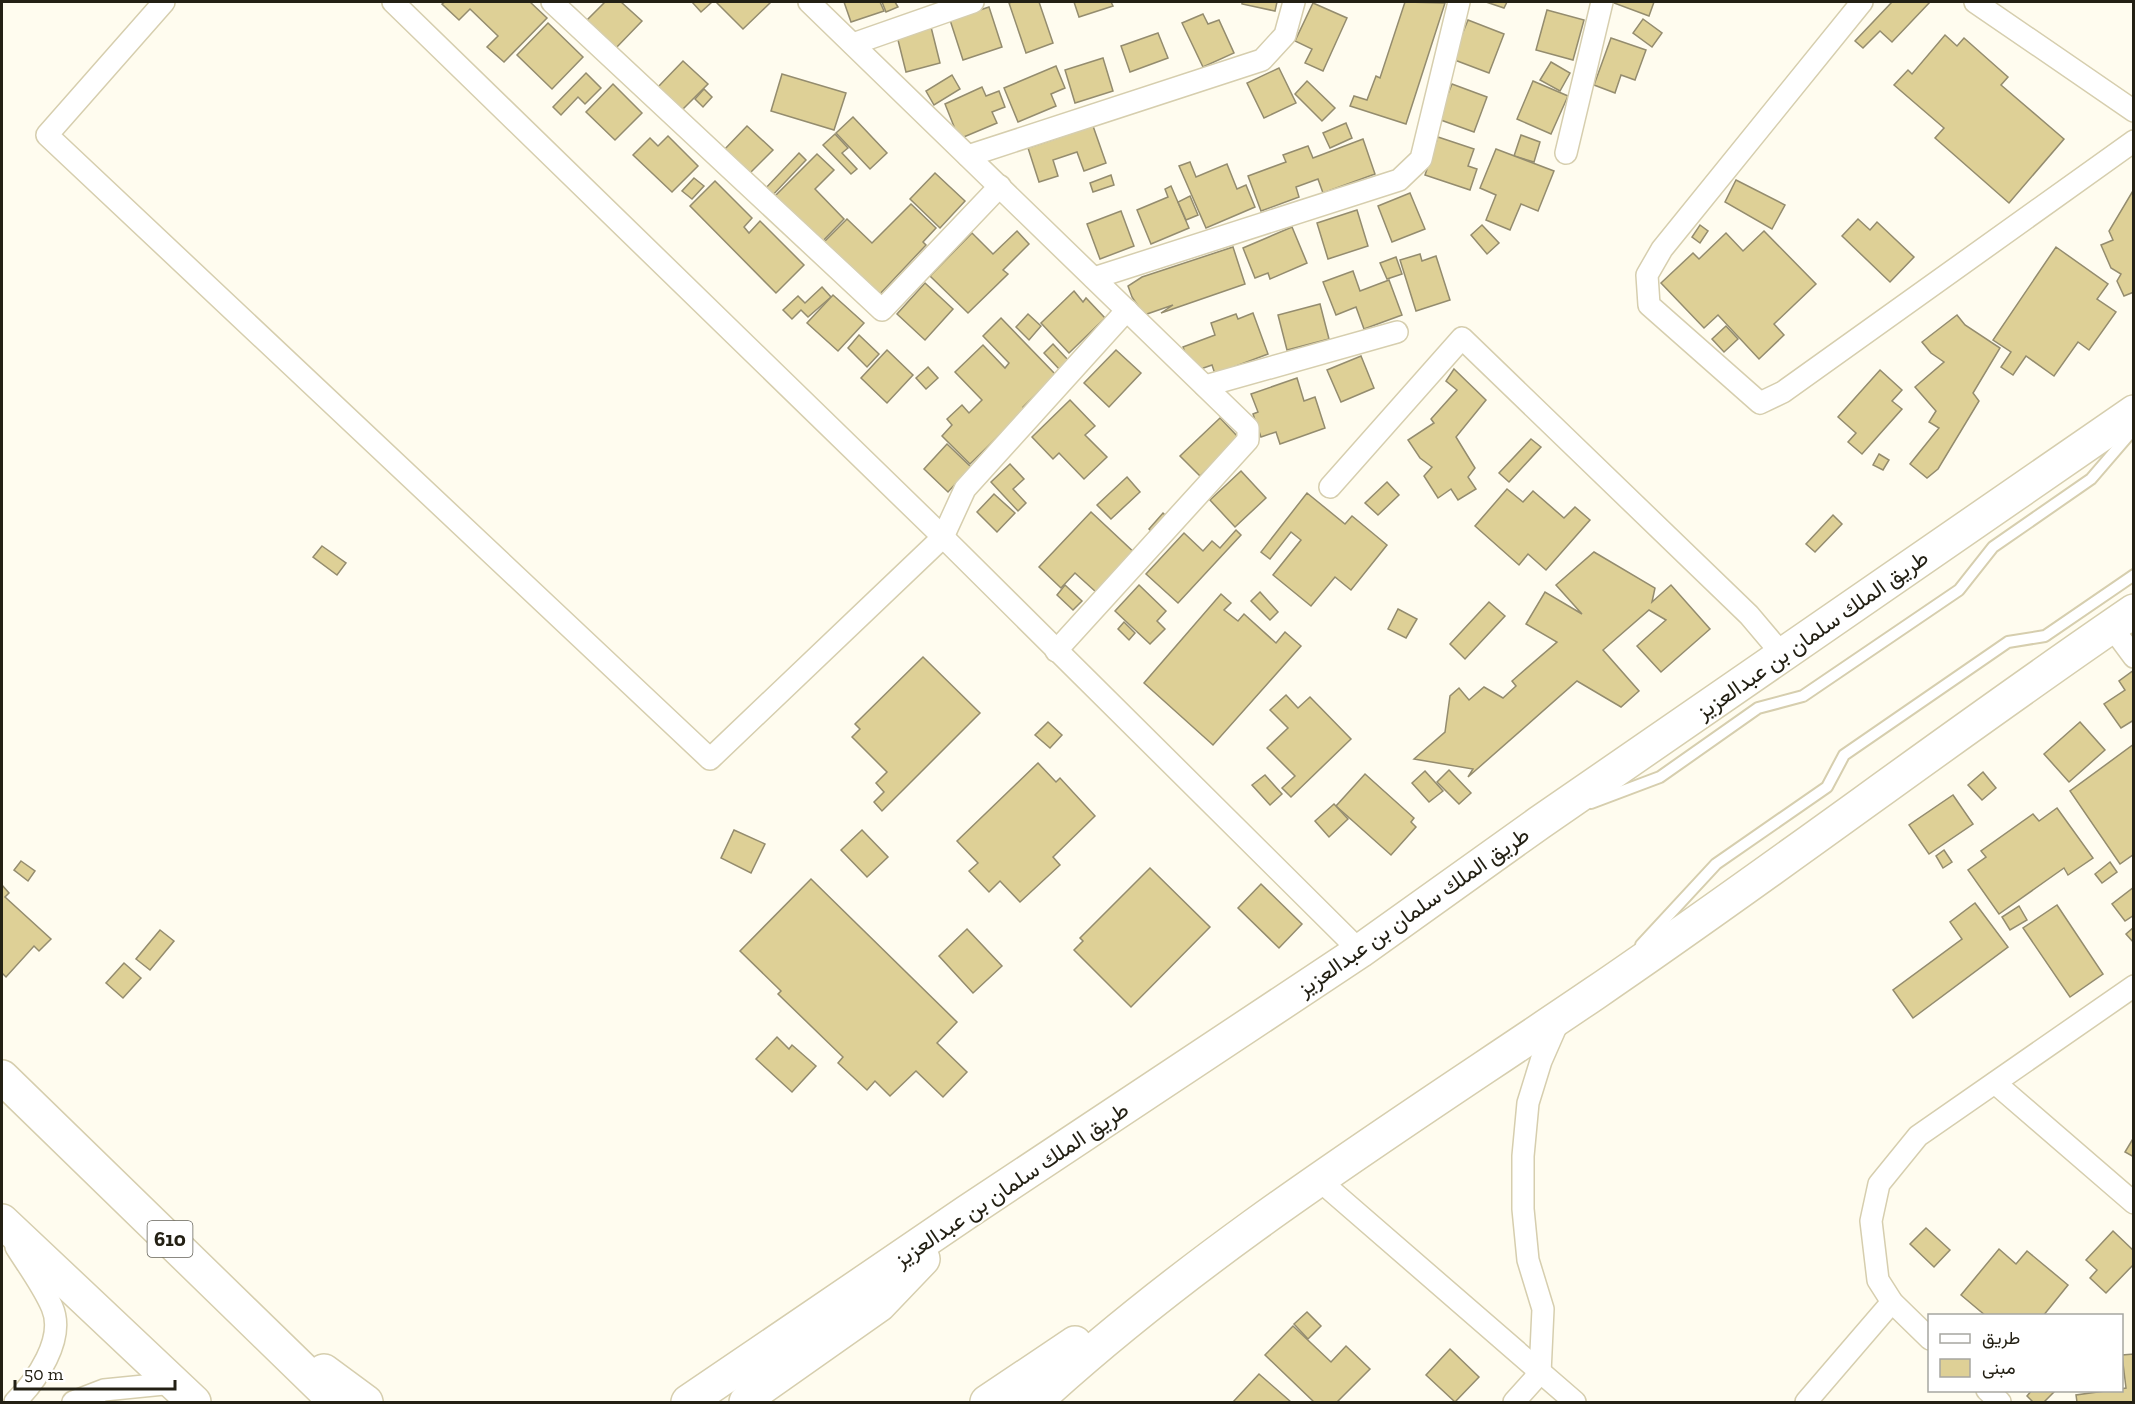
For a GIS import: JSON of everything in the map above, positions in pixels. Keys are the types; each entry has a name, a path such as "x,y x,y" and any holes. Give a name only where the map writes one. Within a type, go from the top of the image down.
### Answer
{"main road":[{"name":"طريق الملك سلمان بن عبدالعزيز","path":"688,1402 967,1212 1360,951 1539,823 2133,412"},
{"path":"987,1402 1598,991 2122,618"},
{"name":"610","path":"2,1077 242,1308 336,1402"},
{"path":"746,1402 757,1391 879,1305 967,1212"},
{"path":"1035,1402 1078,1363 1262,1218"},
{"path":"2,1222 184,1393"},
{"path":"242,1308 366,1402"}],"street":[{"path":"164,2 47,135 710,759 944,537 965,489 1127,310"},
{"path":"393,2 944,537 1360,951"},
{"path":"552,2 882,310 1000,186"},
{"path":"809,2 1248,428 1248,440 1056,651"},
{"path":"853,44 973,2"},
{"path":"968,156 1262,60 1285,35 1294,2"},
{"path":"1094,278 1399,180 1421,159 1459,2"},
{"path":"1566,153 1602,2"},
{"path":"1862,2 1662,249 1647,275 1649,304 1760,403 1783,392 2133,141"},
{"path":"1975,2 2133,111"},
{"path":"1205,386 1397,332"},
{"path":"1330,487 1462,338 1749,615 1782,654"},
{"path":"2122,618 2133,657"},
{"path":"1928,1338 1892,1302 1878,1280 1871,1221 1879,1184 1918,1137 2133,986"},
{"path":"1514,1402 1540,1373 1543,1308 1528,1260 1523,1209 1523,1156 1528,1103 1541,1060 1561,1016"},
{"path":"1995,1083 2133,1203"},
{"path":"1319,1180 1575,1402"},
{"path":"2,1222 53,1309 54,1332 50,1355 31,1386 15,1402"},
{"path":"1806,1402 1892,1302"},
{"path":"73,1402 104,1389 184,1393"}],"lane":[{"path":"1539,823 1660,777 1758,708 1803,696 1959,590 1993,547 2091,478 2133,429"},
{"path":"1598,991 1716,864 1827,787 1844,755 2008,642 2045,636 2133,575"}],"building":[{"path":"445,2 530,2 547,18 504,62 487,47 498,36 470,9 459,20 442,4"},
{"path":"605,2 621,2 642,21 615,49 586,21"},
{"path":"692,2 712,2 701,12"},
{"path":"716,2 771,2 743,29"},
{"path":"844,2 880,2 884,11 851,22"},
{"path":"882,2 895,2 898,7 886,12"},
{"path":"1039,2 1053,43 1026,53 1009,3"},
{"path":"1074,2 1111,2 1113,6 1079,17"},
{"path":"1242,2 1277,2 1275,11 1242,4"},
{"path":"1405,2 1445,3 1406,124 1350,106 1354,96 1367,100 1376,76 1380,78"},
{"path":"1486,2 1507,2 1504,8"},
{"path":"1615,2 1654,2 1649,16"},
{"path":"1892,2 1930,2 1892,42 1880,31 1863,48 1855,41"},
{"path":"1313,3 1347,18 1323,71 1305,63 1312,49 1295,41"},
{"path":"989,7 1002,47 963,60 950,20"},
{"path":"1547,10 1584,20 1573,60 1536,50"},
{"path":"1203,14 1208,24 1219,20 1234,53 1203,67 1182,23"},
{"path":"1643,19 1662,33 1652,47 1633,33"},
{"path":"1468,20 1504,34 1489,73 1452,59"},
{"path":"548,23 583,57 552,89 517,55"},
{"path":"931,27 940,63 906,72 897,36"},
{"path":"1158,33 1168,58 1130,72 1121,46"},
{"path":"1945,35 1957,46 1964,38 2008,77 2001,85 2064,139 2009,203 1935,138 1944,128 1894,85 1908,70 1912,74"},
{"path":"1611,38 1646,50 1635,80 1621,75 1615,93 1594,85"},
{"path":"1103,58 1113,91 1075,103 1065,70"},
{"path":"683,61 708,84 681,111 657,88"},
{"path":"1551,62 1570,73 1560,91 1540,80"},
{"path":"1056,66 1065,88 1051,94 1056,106 1018,122 1004,88"},
{"path":"1279,68 1296,103 1264,118 1247,83"},
{"path":"586,73 601,88 585,104 578,97 561,115 553,107"},
{"path":"782,74 846,93 834,130 771,111"},
{"path":"952,75 960,89 934,105 926,91"},
{"path":"1307,81 1335,108 1322,121 1295,94"},
{"path":"1533,81 1568,96 1551,134 1517,119"},
{"path":"613,84 642,113 615,140 586,112"},
{"path":"1452,84 1487,97 1474,132 1438,119"},
{"path":"982,87 986,96 999,91 1005,107 992,112 997,123 959,139 945,104"},
{"path":"704,89 712,97 703,107 695,99"},
{"path":"853,117 887,153 870,169 836,133"},
{"path":"1346,123 1352,138 1330,148 1323,133"},
{"path":"747,126 773,150 748,175 723,151"},
{"path":"1093,126 1106,163 1084,171 1077,152 1053,160 1058,176 1039,182 1028,148"},
{"path":"835,134 848,148 842,153 857,169 851,174 823,145"},
{"path":"1521,135 1540,142 1534,162 1514,156"},
{"path":"668,136 698,166 672,192 633,155 650,138 658,146"},
{"path":"1438,137 1474,149 1468,166 1477,169 1470,190 1425,175"},
{"path":"1363,139 1375,174 1323,193 1318,179 1296,187 1299,197 1261,211 1248,176 1286,162 1283,155 1308,146 1313,158"},
{"path":"1496,149 1554,171 1538,211 1521,204 1510,230 1486,220 1496,195 1480,188"},
{"path":"799,153 806,160 769,199 762,192"},
{"path":"817,154 834,170 815,189 844,219 817,247 772,199"},
{"path":"1190,162 1196,177 1227,164 1237,189 1246,185 1255,207 1206,228 1179,166"},
{"path":"935,173 965,201 940,228 910,199"},
{"path":"1111,175 1114,185 1093,192 1090,183"},
{"path":"694,178 704,186 692,199 682,191"},
{"path":"1736,180 1785,205 1772,229 1725,202"},
{"path":"715,181 752,218 744,227 749,233 760,221 804,265 776,293 690,206"},
{"path":"1171,186 1189,228 1151,244 1137,210 1168,197 1165,189"},
{"path":"2134,189 2134,292 2124,296 2117,281 2121,274 2111,268 2101,245 2113,240 2109,231"},
{"path":"1410,193 1425,229 1392,242 1378,206"},
{"path":"1190,196 1198,215 1186,220 1178,202"},
{"path":"911,204 936,228 923,242 926,245 878,296 821,245 847,219 872,243"},
{"path":"1357,210 1368,246 1328,259 1317,223"},
{"path":"1121,211 1134,246 1100,259 1087,224"},
{"path":"1858,219 1870,230 1877,222 1914,257 1890,282 1842,236"},
{"path":"1482,225 1499,243 1487,254 1471,235"},
{"path":"1700,225 1708,231 1700,243 1692,237"},
{"path":"1292,227 1307,263 1270,279 1268,273 1255,278 1243,248"},
{"path":"1017,231 1029,244 1003,270 1008,274 968,313 930,276 972,233 993,254"},
{"path":"1764,231 1816,284 1774,324 1784,335 1759,359 1718,315 1704,328 1661,283 1693,253 1699,259 1726,233 1743,251"},
{"path":"1233,247 1245,284 1161,313 1173,305 1144,315 1132,297 1128,286 1142,277"},
{"path":"2056,247 2108,284 2097,299 2116,312 2089,350 2078,342 2054,376 2026,356 2013,375 2001,367 2011,352 1993,340"},
{"path":"1420,254 1422,261 1436,256 1450,300 1416,311 1400,260"},
{"path":"1396,257 1402,274 1387,279 1380,263"},
{"path":"1353,271 1360,291 1389,280 1402,315 1364,329 1356,307 1336,315 1323,282"},
{"path":"925,283 953,309 925,340 897,314"},
{"path":"822,287 831,297 808,317 801,310 792,319 783,310 798,296 805,303"},
{"path":"1074,291 1083,302 1086,298 1105,318 1069,353 1041,323"},
{"path":"833,295 864,323 838,351 807,323"},
{"path":"1320,304 1329,339 1287,350 1278,315"},
{"path":"1253,313 1268,354 1215,374 1212,365 1192,372 1183,347 1215,335 1211,323 1236,314 1238,319"},
{"path":"1028,314 1041,326 1029,340 1016,327"},
{"path":"1957,315 1965,325 2000,348 1973,393 1979,401 1938,469 1927,478 1910,464 1939,428 1929,422 1936,411 1915,387 1944,362 1931,353 1922,342"},
{"path":"1001,318 1056,375 1023,407 1025,410 970,464 942,436 952,425 947,419 962,405 969,413 982,400 955,372 983,345 1005,368 1009,363 983,336"},
{"path":"1726,326 1738,339 1724,352 1712,339"},
{"path":"859,335 879,354 867,367 848,348"},
{"path":"1053,344 1069,361 1060,370 1044,353"},
{"path":"887,350 913,375 887,403 861,378"},
{"path":"1116,350 1141,373 1109,407 1084,383"},
{"path":"1361,356 1374,388 1341,402 1327,370"},
{"path":"928,367 938,378 926,389 916,378"},
{"path":"1454,369 1486,400 1456,437 1475,468 1468,477 1476,489 1458,500 1451,489 1438,498 1424,476 1432,467 1420,458 1408,440 1434,423 1431,419 1457,390 1446,381"},
{"path":"1880,370 1902,390 1892,401 1902,409 1862,454 1848,442 1856,433 1838,417"},
{"path":"1297,378 1304,401 1315,397 1325,428 1280,444 1276,432 1261,437 1253,414 1258,412 1251,394"},
{"path":"1070,400 1095,426 1085,435 1107,457 1084,479 1059,453 1053,459 1032,437"},
{"path":"1220,418 1239,438 1200,476 1180,456"},
{"path":"1531,439 1541,447 1509,482 1499,473"},
{"path":"947,444 971,467 948,492 924,469"},
{"path":"1879,454 1889,460 1883,470 1873,465"},
{"path":"1010,464 1024,479 1013,489 1026,503 1018,511 991,482"},
{"path":"1241,471 1266,498 1235,527 1210,500"},
{"path":"1127,477 1140,492 1111,519 1097,505"},
{"path":"1387,482 1399,495 1378,515 1365,503"},
{"path":"1507,489 1523,502 1533,491 1564,518 1575,507 1590,520 1546,570 1528,554 1519,565 1475,526"},
{"path":"1307,493 1345,524 1352,516 1387,545 1351,590 1335,577 1311,606 1273,575 1301,540 1291,532 1270,559 1261,552"},
{"path":"994,494 1015,513 997,532 977,512"},
{"path":"1091,512 1139,557 1124,562 1096,592 1075,573 1061,588 1039,567"},
{"path":"1163,513 1170,520 1156,536 1149,529"},
{"path":"1833,515 1842,524 1815,552 1806,544"},
{"path":"1236,530 1241,535 1178,603 1146,574 1184,533 1203,551 1212,541 1220,548"},
{"path":"322,546 346,563 337,575 313,557"},
{"path":"1594,552 1655,588 1652,602 1671,585 1710,629 1661,672 1637,646 1666,620 1649,610 1603,650 1639,691 1621,707 1577,681 1468,777 1473,769 1414,759 1445,732 1450,696 1459,688 1469,700 1484,687 1503,698 1516,686 1512,681 1557,642 1526,624 1545,592 1582,614 1556,585"},
{"path":"1065,585 1082,601 1073,610 1057,595"},
{"path":"1139,585 1166,611 1157,621 1165,629 1150,644 1115,611"},
{"path":"1260,592 1278,612 1270,620 1251,601"},
{"path":"1221,594 1231,603 1224,610 1238,621 1244,614 1276,643 1285,632 1301,646 1213,745 1144,683"},
{"path":"1489,602 1505,616 1465,659 1450,644"},
{"path":"1398,609 1417,619 1406,638 1388,629"},
{"path":"1124,622 1135,633 1129,640 1118,629"},
{"path":"923,657 980,713 882,811 874,802 884,792 876,783 887,772 852,737 860,729 855,724"},
{"path":"2134,670 2134,720 2121,728 2104,704 2125,690 2119,681"},
{"path":"1286,695 1298,708 1310,697 1351,739 1291,797 1282,788 1295,776 1267,748 1288,728 1270,710"},
{"path":"1048,722 1062,735 1050,748 1035,735"},
{"path":"2080,722 2105,750 2069,782 2044,754"},
{"path":"2134,744 2134,854 2120,864 2070,791"},
{"path":"1038,763 1056,782 1060,778 1095,816 1053,857 1060,865 1020,902 1000,881 989,892 969,871 978,863 957,841"},
{"path":"1449,770 1471,793 1459,804 1437,782"},
{"path":"1425,771 1443,791 1429,802 1412,783"},
{"path":"1983,772 1996,788 1982,800 1968,785"},
{"path":"1365,774 1414,818 1411,822 1416,827 1391,855 1336,806"},
{"path":"1265,775 1282,794 1270,805 1252,785"},
{"path":"1953,795 1973,824 1929,854 1909,825"},
{"path":"1334,804 1348,819 1329,837 1315,821"},
{"path":"2057,808 2093,858 2068,875 2064,868 1999,914 1968,870 1986,857 1981,851 2033,814 2039,821"},
{"path":"734,830 765,844 751,873 721,858"},
{"path":"862,830 888,857 867,877 841,850"},
{"path":"1944,850 1952,862 1943,868 1936,856"},
{"path":"21,861 35,871 28,881 14,870"},
{"path":"2110,862 2117,872 2102,883 2095,874"},
{"path":"1150,868 1210,927 1131,1007 1074,950 1083,941 1080,938"},
{"path":"811,879 957,1022 937,1043 967,1072 943,1097 916,1071 890,1096 875,1081 867,1090 838,1063 843,1057 778,994 781,991 740,951"},
{"path":"1261,884 1302,924 1279,948 1238,908"},
{"path":"2,885 9,893 5,897 51,939 39,951 34,946 6,977 2,973"},
{"path":"2134,887 2134,915 2125,921 2112,904"},
{"path":"1975,903 2008,947 1913,1018 1893,990 1962,939 1950,922"},
{"path":"2057,905 2103,974 2070,997 2023,928"},
{"path":"2019,906 2027,920 2010,930 2002,917"},
{"path":"2134,927 2134,943 2126,934"},
{"path":"967,929 1002,966 973,993 939,956"},
{"path":"160,930 174,941 150,970 136,959"},
{"path":"124,963 141,978 123,998 106,983"},
{"path":"777,1037 789,1049 792,1045 816,1066 792,1092 756,1059"},
{"path":"2134,1137 2134,1157 2125,1152"},
{"path":"1926,1228 1950,1250 1934,1267 1910,1244"},
{"path":"2113,1231 2134,1251 2134,1264 2106,1293 2090,1278 2097,1270 2086,1260"},
{"path":"1999,1249 2016,1264 2027,1251 2068,1285 2045,1314 1984,1314 1961,1295"},
{"path":"1307,1312 1321,1326 1308,1339 1294,1324"},
{"path":"1293,1326 1331,1362 1346,1346 1370,1369 1337,1402 1314,1402 1265,1355"},
{"path":"1450,1349 1479,1377 1455,1402 1426,1375"},
{"path":"2134,1354 2134,1402 2077,1402 2076,1395 2123,1392 2123,1388 2126,1388 2123,1355"},
{"path":"1259,1374 1291,1402 1233,1402"},
{"path":"2030,1392 2054,1392 2044,1402 2033,1402 2027,1396"}]}
